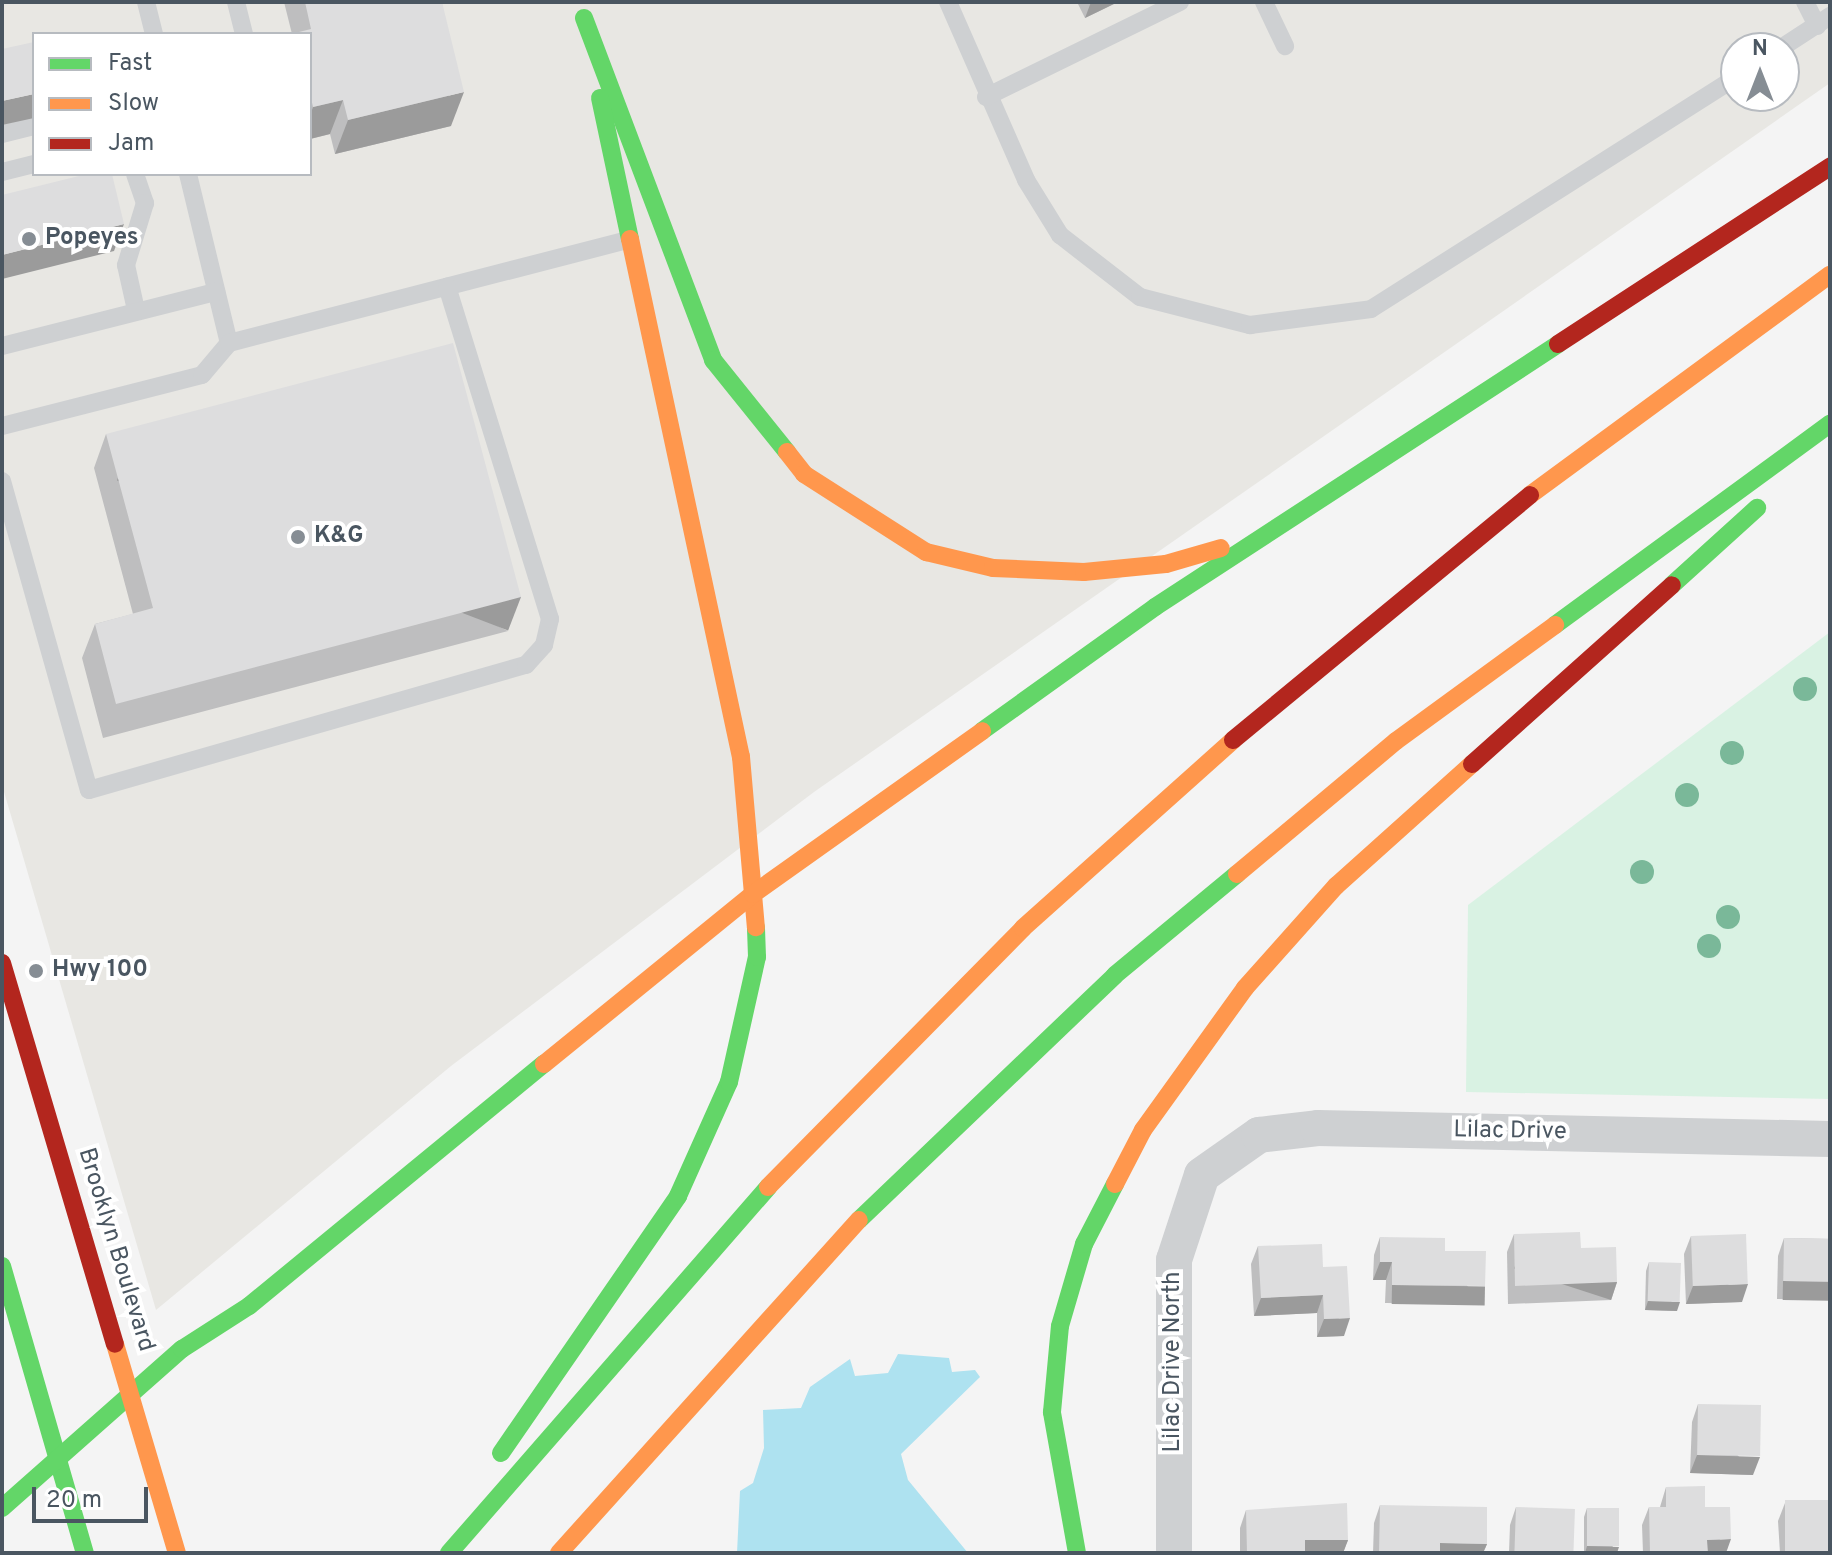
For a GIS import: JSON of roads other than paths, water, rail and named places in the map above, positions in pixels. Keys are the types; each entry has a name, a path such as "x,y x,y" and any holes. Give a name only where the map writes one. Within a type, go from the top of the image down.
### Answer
{"main road":[{"path":"492,1465 678,1196 729,1082 749,1016 757,957 741,757 582,10"},
{"path":"582,10 713,360 765,430 824,490 926,552 1021,572 1166,564 1283,523"},
{"path":"2,1508 55,1453 753,894 1283,523 1830,167"},
{"path":"449,1553 705,1251 1034,917 1289,690 1512,510 1830,275"},
{"path":"559,1553 857,1222 1115,975 1396,741 1830,424"},
{"path":"1077,1553 1052,1412 1060,1326 1084,1244 1143,1130 1245,988 1336,886 1830,444"},
{"name":"Brooklyn Boulevard","path":"2,963 135,1392 177,1553"},
{"path":"2,1266 85,1553"},
{"path":"430,1553 474,1490"}],"street":[{"name":"Lilac Drive","path":"1202,1175 1259,1135 1318,1128 1830,1139"},
{"name":"Lilac Drive North","path":"1174,1553 1174,1260 1202,1175"}],"lane":[{"path":"146,2 154,32"},
{"path":"236,2 244,32"},
{"path":"948,2 986,97 1060,235 1140,297 1250,325 1371,309 1720,87"},
{"path":"986,97 1180,2"},
{"path":"1264,2 1285,46"},
{"path":"1800,36 1823,21 1805,2"},
{"path":"2,134 32,126"},
{"path":"2,172 32,164"},
{"path":"136,176 145,203 126,265 136,310"},
{"path":"188,176 229,343"},
{"path":"2,426 202,375 229,343 630,239"},
{"path":"2,481 89,790 526,665 544,645 550,619 447,287"},
{"path":"2,346 216,292"}],"water":[{"path":"898,1354 949,1358 952,1372 975,1370 980,1377 901,1454 908,1480 968,1553 737,1553 740,1491 753,1483 764,1448 763,1410 801,1408 810,1387 850,1359 855,1376 888,1373"}],"place":[{"name":"Popeyes","path":"29,239"},
{"name":"K&G","path":"298,537"},
{"name":"Hwy 100","path":"36,971"}]}
